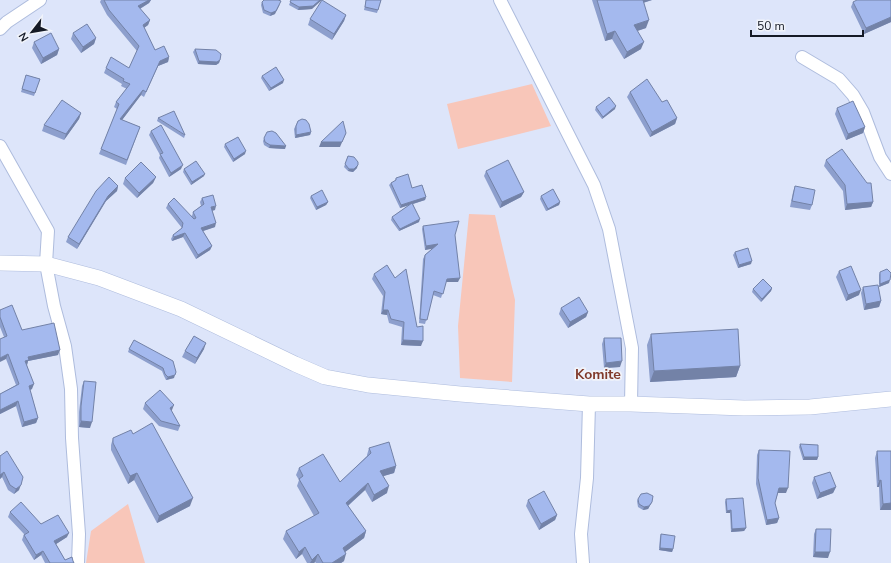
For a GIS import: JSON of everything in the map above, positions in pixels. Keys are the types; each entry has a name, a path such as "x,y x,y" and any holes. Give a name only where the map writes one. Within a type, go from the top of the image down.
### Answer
{"street":[{"path":"0,28 40,0"},
{"path":"500,0 594,185 609,230 632,348 631,404"},
{"path":"802,57 839,79 853,95 863,112 880,157 891,174"},
{"path":"0,146 48,231 46,264 54,306 65,346 71,389 72,438 80,534 78,563"},
{"path":"0,263 46,264 99,278 181,309 325,377 405,389 589,404 744,408 810,407 891,399"},
{"path":"583,563 581,534 587,478 589,404"}],"shaded area":[{"path":"532,84 551,126 458,149 447,104"},
{"path":"469,214 495,215 515,300 512,382 460,378 458,326"},
{"path":"128,504 145,563 86,563 91,531"}],"building":[{"path":"104,0 149,0 138,6 150,20 143,25 155,50 164,46 169,57 160,61 146,92 143,90 120,119 140,127 127,160 101,149 119,104 116,102 130,84 123,81 124,79 106,68 111,57 129,68 139,46 109,10"},
{"path":"264,0 281,1 276,11 271,13 264,10 262,2"},
{"path":"291,0 320,0 313,6 299,7 290,2"},
{"path":"322,0 346,15 334,34 310,19"},
{"path":"366,0 381,0 378,10 365,7"},
{"path":"597,0 643,0 649,20 634,25 644,42 627,52 615,31 607,34"},
{"path":"857,0 891,0 891,17 866,28 853,2"},
{"path":"87,24 96,38 83,47 73,33"},
{"path":"51,33 59,49 43,58 34,42"},
{"path":"195,49 216,50 221,54 220,60 217,62 199,61"},
{"path":"276,67 284,80 271,88 262,76"},
{"path":"26,75 40,79 35,93 22,89"},
{"path":"647,79 662,102 667,100 677,118 652,132 630,92"},
{"path":"609,97 616,106 603,117 596,107"},
{"path":"62,100 81,113 66,134 44,125"},
{"path":"853,101 865,127 848,134 837,108"},
{"path":"174,111 185,135 158,118"},
{"path":"302,119 306,120 309,124 311,132 296,135 296,126 298,121"},
{"path":"343,121 346,133 342,142 321,142"},
{"path":"161,125 183,165 171,173 160,154 163,153 151,131"},
{"path":"272,131 276,133 286,146 270,145 265,142 264,138 267,132"},
{"path":"238,137 246,151 234,159 225,144"},
{"path":"842,149 867,183 871,183 873,202 847,204 845,185 826,160"},
{"path":"348,156 354,157 358,162 358,165 354,169 349,169 345,164"},
{"path":"508,160 524,192 502,202 486,171"},
{"path":"196,161 205,174 192,182 184,169"},
{"path":"141,162 156,177 139,193 125,178"},
{"path":"408,174 412,188 422,185 426,197 401,205 391,183 396,180 396,178"},
{"path":"109,177 118,186 108,196 79,244 68,237 96,191"},
{"path":"795,186 815,190 812,205 792,201"},
{"path":"553,189 560,202 548,209 541,196"},
{"path":"322,190 328,202 317,207 311,196"},
{"path":"213,195 216,206 211,207 216,223 201,228 212,246 198,255 185,233 174,237 173,235 182,228 183,223 168,204 174,198 194,219 196,218 193,212 204,204 202,198"},
{"path":"412,203 420,219 400,229 392,217"},
{"path":"459,221 455,235 460,278 447,279 443,294 434,291 427,320 420,319 425,255 438,244 426,246 423,226"},
{"path":"748,248 752,261 739,265 735,252"},
{"path":"387,265 395,278 406,269 417,327 423,326 423,341 403,340 404,322 391,319 388,310 383,310 385,292 374,274"},
{"path":"851,266 861,290 848,295 839,271"},
{"path":"887,269 891,273 890,280 880,284 880,272"},
{"path":"763,279 772,288 762,299 753,289"},
{"path":"878,285 881,301 866,304 863,287"},
{"path":"579,297 588,312 570,322 561,308"},
{"path":"12,305 22,330 54,323 60,350 28,357 29,360 25,361 34,384 29,386 38,418 24,422 18,401 0,410 0,394 19,384 8,354 0,358 0,339 7,336 0,317 0,310"},
{"path":"738,329 740,366 654,371 651,334"},
{"path":"194,336 206,343 197,358 185,351"},
{"path":"604,338 621,338 622,361 606,363"},
{"path":"134,340 173,361 176,372 175,375 168,377 163,368 129,349"},
{"path":"84,381 96,382 92,422 81,421"},
{"path":"160,390 174,405 170,408 180,426 161,421 145,403"},
{"path":"152,423 193,498 159,516 137,473 130,476 113,443 113,438 131,430 133,434"},
{"path":"389,442 396,466 380,471 389,486 374,495 368,483 346,503 366,531 343,548 346,554 332,563 323,563 318,554 312,560 305,547 299,552 286,531 319,513 299,479 303,476 299,468 323,454 340,482 371,453 369,448"},
{"path":"800,444 818,445 818,457 804,457"},
{"path":"759,450 790,451 788,488 779,488 775,503 779,518 767,520 758,478"},
{"path":"7,451 23,477 21,485 16,489 10,485 4,472 0,475 0,456"},
{"path":"877,451 891,451 891,503 883,504 881,480 879,481"},
{"path":"830,472 836,487 820,493 814,477"},
{"path":"544,491 557,515 541,524 528,500"},
{"path":"647,493 653,496 652,502 649,506 644,507 639,504 638,499 641,494"},
{"path":"743,498 746,528 732,529 731,510 727,511 726,499"},
{"path":"21,502 41,524 58,515 69,533 54,541 65,560 72,557 74,563 50,563 43,551 36,555 24,535 29,532 10,512"},
{"path":"816,529 831,529 830,552 815,552"},
{"path":"661,534 675,536 673,549 660,548"}],"district":[{"name":"Komite","path":"598,374"}]}
